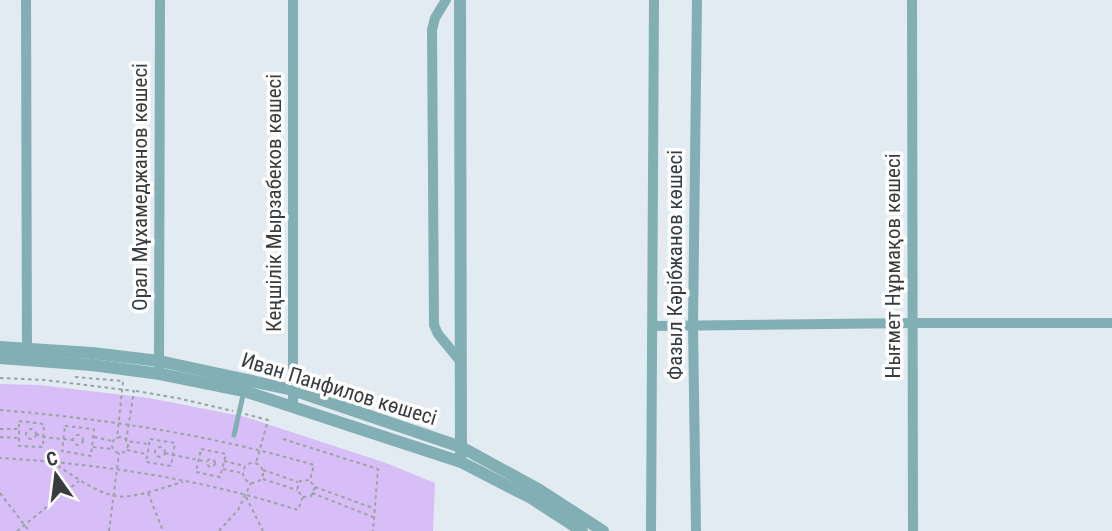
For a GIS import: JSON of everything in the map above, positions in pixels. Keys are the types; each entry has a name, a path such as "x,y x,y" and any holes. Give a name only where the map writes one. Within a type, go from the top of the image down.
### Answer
{"street":[{"path":"26,0 27,354"},
{"name":"Орал Мұхамеджанов көшесі","path":"159,368 160,0"},
{"name":"Кеңшілік Мырзабеков көшесі","path":"293,0 293,406"},
{"path":"446,0 435,18 432,30 434,325 461,362"},
{"path":"460,0 460,462"},
{"path":"651,531 654,0"},
{"name":"Фазыл Кәрібжанов көшесі","path":"696,531 693,326 697,0"},
{"name":"Нығмет Нұрмақов көшесі","path":"912,0 913,531"},
{"path":"653,326 1112,323"},
{"name":"Иван Панфилов көшесі","path":"0,347 27,354 159,368 293,390 460,447 538,489 603,531"},
{"name":"Иван Панфилов көшесі","path":"0,358 27,354"},
{"name":"Иван Панфилов көшесі","path":"159,368 293,406 460,462 531,498 582,531"}],"lane":[{"path":"234,435 244,391"}],"path":[{"path":"75,377 123,381 114,449"},
{"path":"0,378 123,389 188,400 268,420 256,463"},
{"path":"126,450 134,391"},
{"path":"0,410 119,422 261,449 314,465 310,480"},
{"path":"19,421 44,424 43,447 19,446 19,429 19,421"},
{"path":"65,426 80,428 94,429 91,456 62,451 65,426"},
{"path":"26,434 30,429 43,437 72,440 78,436 80,428"},
{"path":"0,429 19,429"},
{"path":"19,433 26,434 31,439 36,434"},
{"path":"78,436 82,437 83,441"},
{"path":"0,437 19,439"},
{"path":"93,437 116,440 121,438 149,444"},
{"path":"150,439 175,443 171,466 146,462 149,444 150,439"},
{"path":"283,439 378,469 373,531"},
{"path":"72,440 73,444 78,445"},
{"path":"77,453 78,445 83,441 93,442"},
{"path":"163,441 165,453"},
{"path":"92,447 114,449 119,453"},
{"path":"148,450 156,451 162,447"},
{"path":"201,449 226,454 220,477 196,472 199,460 201,449"},
{"path":"119,453 126,450 148,455"},
{"path":"156,451 159,456 157,464"},
{"path":"207,462 212,459 214,452"},
{"path":"109,531 119,453"},
{"path":"159,456 165,453 173,454 207,462 210,467"},
{"path":"0,458 118,468 186,481 298,510 303,497"},
{"path":"212,459 215,464 243,474"},
{"path":"52,461 80,481 114,497 148,492 186,481"},
{"path":"224,461 246,466 256,463"},
{"path":"256,463 262,470 299,482 310,480"},
{"path":"208,475 210,467 215,464"},
{"path":"246,466 243,474 245,480 257,483 262,479"},
{"path":"262,470 262,479"},
{"path":"262,479 296,490 303,497"},
{"path":"310,480 315,487 375,508"},
{"path":"17,531 80,481"},
{"path":"296,490 299,482"},
{"path":"219,531 239,510 251,483"},
{"path":"303,497 311,496 315,487"},
{"path":"148,492 163,531"},
{"path":"0,493 29,531"},
{"path":"312,493 374,517"},
{"path":"246,495 263,531"}],"shaded area":[{"path":"0,384 39,385 149,398 246,417 386,463 435,483 433,531 0,531"}]}
